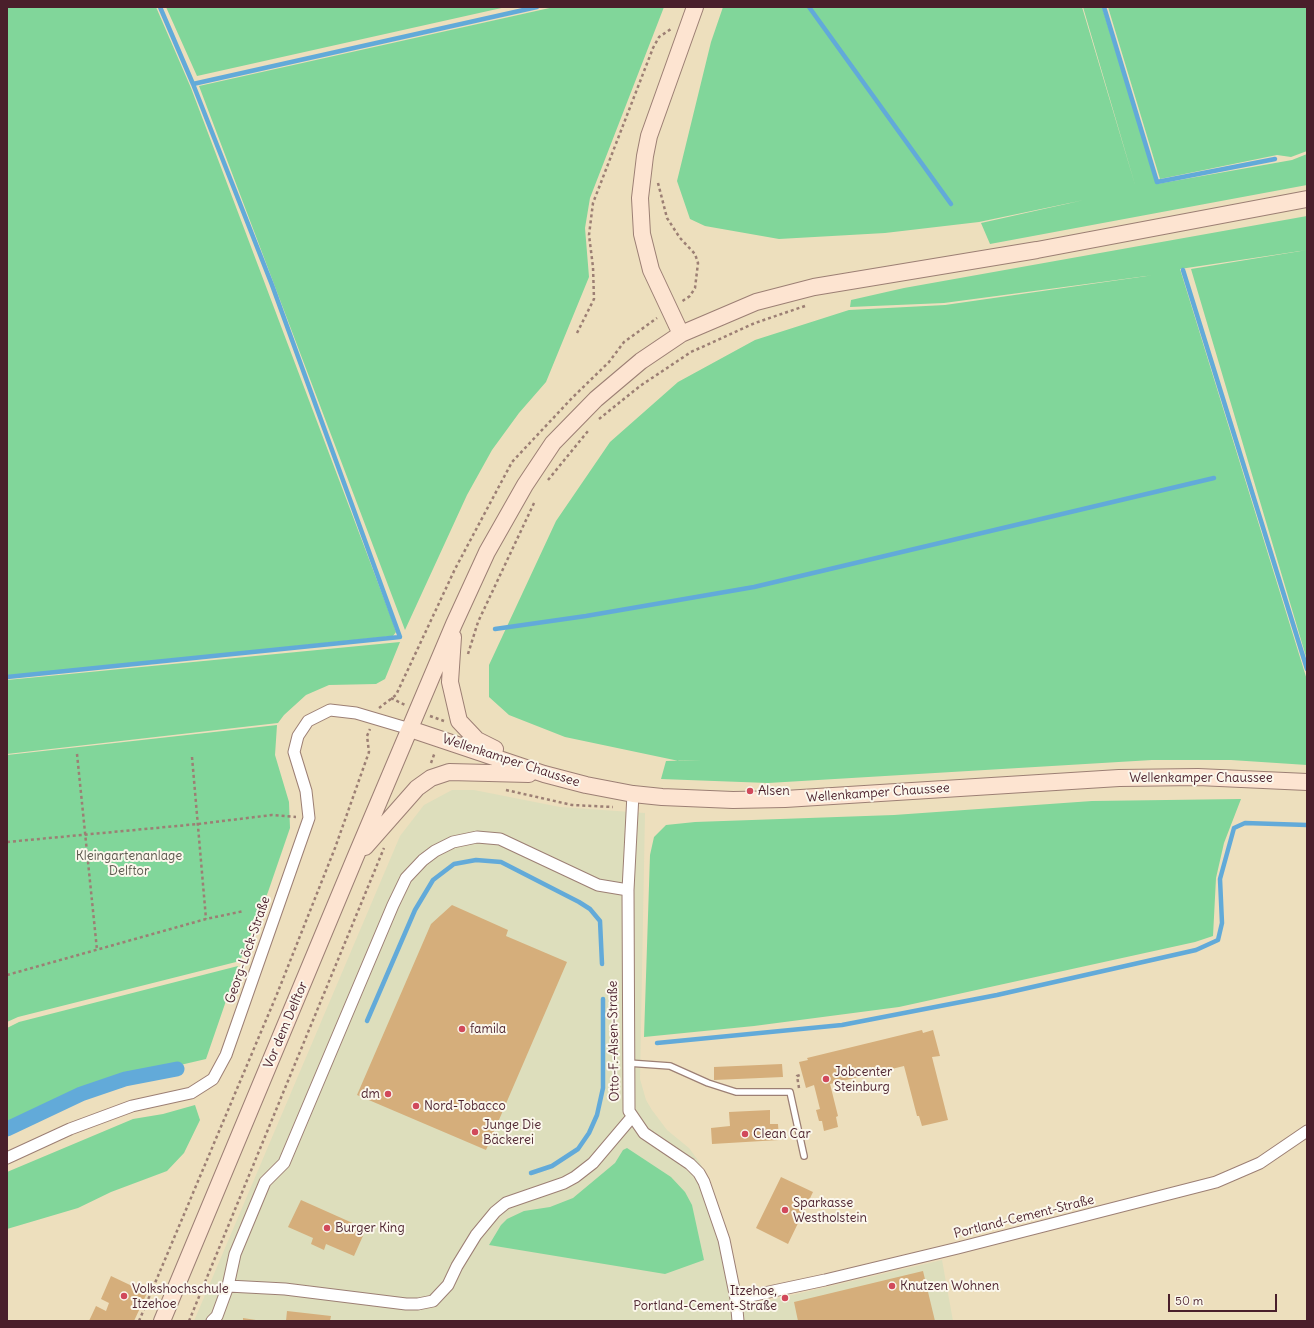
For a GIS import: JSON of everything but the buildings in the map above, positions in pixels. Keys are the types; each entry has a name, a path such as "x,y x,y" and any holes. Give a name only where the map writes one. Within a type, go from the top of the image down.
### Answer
{"main road":[{"path":"681,334 651,270 642,234 640,198 645,156 650,136 695,7"},
{"name":"Vor dem Delftor","path":"162,1321 355,858 454,624 487,552 525,485 553,443 596,399 642,361 681,334 756,302 814,287 1037,250 1307,199"},
{"path":"454,624 450,682 459,720 477,740 544,774"},
{"name":"Wellenkamper Chaussee","path":"410,729 544,774 586,785 632,801 854,796 1119,778 1198,777 1307,782"},
{"path":"355,858 417,788 426,782 449,772 544,774"}],"street":[{"name":"Georg-Löck-Straße","path":"7,1158 70,1129 132,1106 191,1093 213,1079 226,1055 309,818 306,791 294,752 298,736 308,721 330,710 356,713 410,729"},
{"name":"Otto-F.-Alsen-Straße","path":"632,801 628,890 629,1105 632,1118 644,1133 682,1158 699,1173 713,1205 724,1240 736,1299 738,1321"},
{"path":"212,1321 217,1316 228,1286 235,1254 265,1182 284,1164 393,905 406,878 423,860 435,851 453,842 477,837 500,839 598,886 628,890"},
{"path":"228,1286 285,1289 406,1304 418,1304 433,1301 448,1285 457,1266 476,1235 495,1212 506,1203 564,1183 575,1177 593,1163 632,1118"},
{"name":"Portland-Cement-Straße","path":"736,1299 825,1280 950,1250 1216,1182 1260,1164 1307,1131"}],"lane":[{"path":"628,1063 670,1066 708,1083 736,1092 790,1092 804,1156"}],"path":[{"path":"577,333 594,299 593,267 589,235 593,203 653,48 660,37 670,29 688,27"},
{"path":"391,698 396,695 455,569 512,462 572,398 609,362 624,342 647,323 669,311 690,296 695,288 698,263 695,254 680,238 667,218 658,182"},
{"path":"594,424 640,386 691,352"},
{"path":"545,484 589,430"},
{"path":"467,656 478,622 537,497"},
{"path":"139,1321 277,994 335,848 369,752 367,736 374,718"},
{"path":"426,782 440,739"},
{"path":"77,754 97,950"},
{"path":"192,757 206,919"},
{"path":"500,788 572,805 632,801"},
{"path":"7,842 198,824 272,815 309,818"},
{"path":"189,1321 386,845"},
{"path":"7,975 206,919 244,911"}],"shaded area":[{"path":"452,790 474,790 560,807 645,813 640,1079 646,1100 652,1110 667,1130 689,1148 700,1163 713,1188 728,1240 741,1307 942,1260 953,1321 194,1321 400,836 424,805"}],"green space":[{"path":"7,7 156,7 191,88 392,620 396,632 393,636 7,676"},
{"path":"166,7 506,7 197,76"},
{"path":"554,7 664,7 590,198 585,228 589,277 546,382 519,413 492,450 467,495 405,630 199,86"},
{"path":"723,7 1082,7 1136,188 1083,7 1102,7 1157,184 1292,160 1307,154 1307,185 990,244 981,223 1084,200 979,222 885,233 779,239 705,226 690,219 677,181 711,42"},
{"path":"1108,7 1307,7 1307,151 1291,157 1277,155 1160,179"},
{"path":"1307,216 1307,250 1180,269 1307,680 1307,765 1231,760 1152,760 768,783 661,779 666,761 678,761 565,737 509,715 489,697 489,665 556,521 610,442 678,382 755,340 849,310 945,305 1154,275 944,303 850,307 851,300 904,288"},
{"path":"1307,250 1307,660 1191,269"},
{"path":"400,642 385,679 376,684 329,685 306,695 284,715 278,723 7,754 7,680"},
{"name":"Kleingartenanlage Delftor","path":"277,725 275,755 289,802 290,828 268,892 240,961 18,1017 7,1022 7,755"},
{"path":"1241,799 1224,843 1216,878 1213,936 1195,942 899,1007 754,1026 644,1037 650,855 654,837 666,825 695,822 894,815 1092,801"},
{"path":"238,966 206,1059 86,1087 7,1122 7,1028 19,1022"},
{"path":"195,1105 200,1120 184,1153 167,1171 111,1192 78,1208 7,1229 7,1172 133,1119 163,1114"},
{"path":"627,1148 671,1177 685,1192 692,1205 704,1260 665,1274 489,1245 501,1225 507,1219 524,1211 550,1207 573,1198 615,1163 623,1150"}],"waterway":[{"path":"7,677 400,637 272,285 193,84 160,7"},
{"path":"193,84 537,7"},
{"path":"809,7 951,204"},
{"path":"1104,7 1157,182 1275,159"},
{"path":"1183,270 1307,669"},
{"path":"495,629 586,616 754,587 1214,478"},
{"path":"657,1043 842,1025 997,995 1196,950 1218,940 1222,923 1220,879 1234,828 1245,823 1307,825"},
{"path":"367,1021 415,910 433,880 454,864 476,860 501,862 590,909 600,921 602,964"},
{"path":"531,1173 552,1166 578,1149 589,1133 597,1115 603,1088 603,999"},
{"path":"7,1129 81,1094 125,1079 177,1069"}],"place":[{"name":"Alsen","path":"750,791"},
{"name":"famila","path":"462,1029"},
{"name":"Jobcenter Steinburg","path":"826,1079"},
{"name":"dm","path":"388,1094"},
{"name":"Nord-Tobacco","path":"416,1106"},
{"name":"Junge Die Bäckerei","path":"475,1132"},
{"name":"Clean Car","path":"745,1134"},
{"name":"Sparkasse Westholstein","path":"785,1210"},
{"name":"Burger King","path":"327,1228"},
{"name":"Knutzen Wohnen","path":"892,1286"},
{"name":"Volkshochschule Itzehoe","path":"124,1296"},
{"name":"Itzehoe, Portland-Cement-Straße","path":"785,1298"}]}
